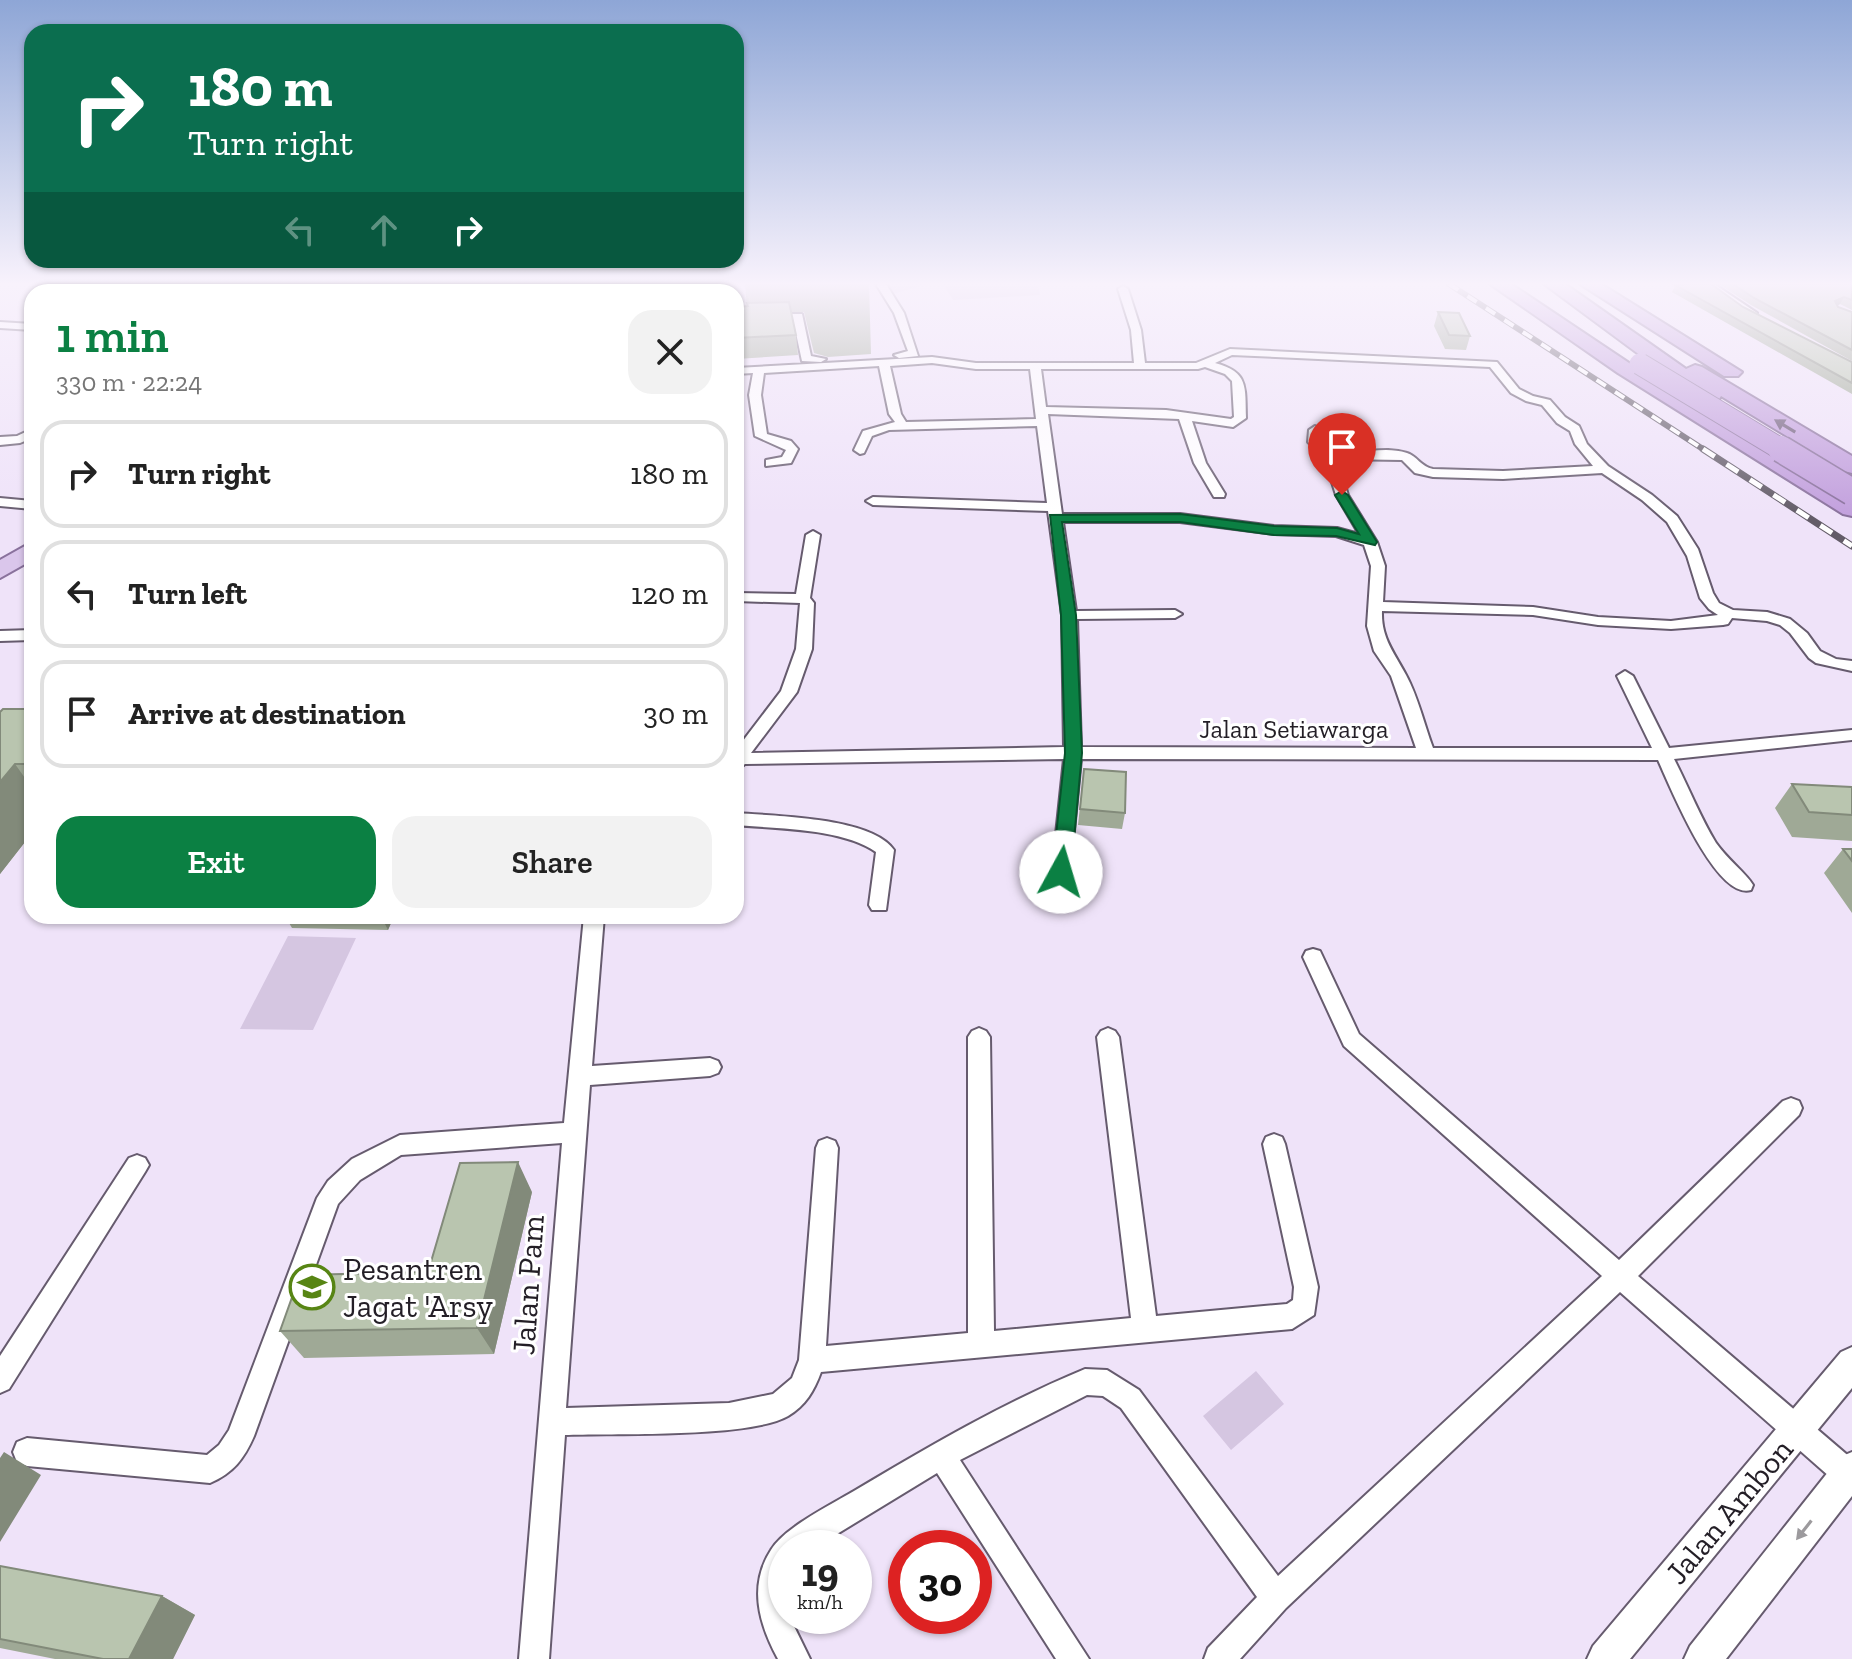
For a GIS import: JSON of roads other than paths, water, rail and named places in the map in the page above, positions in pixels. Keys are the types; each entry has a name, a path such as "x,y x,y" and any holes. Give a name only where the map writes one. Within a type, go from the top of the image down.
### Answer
{"highway":[{"path":"1614,361 1852,509"},
{"path":"1636,361 1852,492"},
{"path":"1659,361 1852,492"},
{"path":"1684,361 1852,466"},
{"path":"1714,361 1852,444"},
{"path":"1718,361 1746,381"}],"main road":[{"path":"0,553 24,537"},
{"path":"0,571 24,554"}],"street":[{"path":"744,370 909,361"},
{"path":"860,450 864,438 873,430 903,426 1129,412 1233,423 1240,418 1241,382 1235,374 1207,364 976,366 942,361"},
{"path":"1207,364 1210,361"},
{"path":"1436,361 1493,364 1515,391 1530,399 1546,402 1561,420 1575,429 1578,443 1605,469 1672,519 1699,567 1707,599 1726,614 1771,616 1796,631 1818,660 1852,666"},
{"path":"884,363 895,414 903,426"},
{"path":"1035,365 1069,615 1073,753 1061,872"},
{"path":"759,369 755,395 761,436 787,444 792,449 787,460 770,463"},
{"path":"1185,419 1200,463 1219,494"},
{"path":"1315,430 1314,442 1330,455 1342,495 1370,542 1378,566 1374,626 1382,651 1399,676 1427,755"},
{"path":"0,441 24,437"},
{"path":"1330,455 1405,456 1419,470 1433,473 1503,475 1605,469"},
{"path":"873,501 1180,518 1274,530 1337,532 1370,542"},
{"path":"0,502 24,504"},
{"path":"744,752 789,692 804,649 807,603 803,598 813,535"},
{"path":"744,597 803,598"},
{"path":"1377,606 1533,611 1598,621 1671,625 1723,621 1726,614"},
{"path":"1069,615 1175,614"},
{"path":"0,636 24,635"},
{"path":"1625,676 1666,754 1708,845 1730,874 1744,885"},
{"name":"Jalan Setiawarga","path":"744,761 1073,753 1666,754 1852,735"},
{"path":"744,820 841,832 878,842 885,850 879,905"},
{"name":"Jalan Pam","path":"534,1659 574,1132 594,924"},
{"path":"1313,957 1351,1040 1796,1429 1850,1471 1703,1659"},
{"path":"979,1037 981,1345"},
{"path":"1108,1037 1145,1329"},
{"path":"580,1076 710,1067"},
{"path":"1219,1659 1276,1598 1621,1275 1791,1108"},
{"path":"27,1452 210,1469 222,1462 232,1452 240,1436 329,1198 347,1175 374,1156 400,1145 574,1132"},
{"path":"812,1360 1292,1316 1305,1306 1306,1287 1274,1144"},
{"path":"552,1422 729,1416 779,1406 802,1387 812,1360 827,1148"},
{"path":"0,1380 137,1165"},
{"name":"Jalan Ambon","path":"1606,1659 1852,1363"},
{"path":"814,1530 941,1455 1085,1382 1107,1383 1130,1399 1276,1598"},
{"path":"941,1455 1074,1659"},
{"path":"779,1634 795,1659"}],"railway":[{"path":"1568,361 1706,451"},
{"path":"1703,449 1852,546"}],"place":[{"name":"Pesantren Jagat 'Arsy","path":"312,1287"}]}
